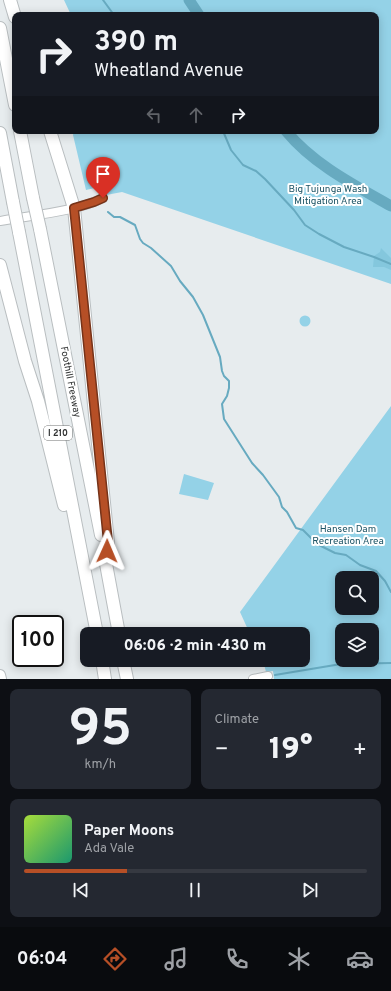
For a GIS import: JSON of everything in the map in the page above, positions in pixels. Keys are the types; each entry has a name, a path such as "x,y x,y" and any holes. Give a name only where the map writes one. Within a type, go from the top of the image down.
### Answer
{"highway":[{"path":"10,0 14,12"},
{"path":"0,28 12,90"},
{"name":"I 210","path":"0,134 95,627"},
{"name":"Foothill Freeway","path":"21,134 106,561 118,627"},
{"path":"51,134 74,208 108,542 106,561"},
{"path":"0,265 24,361 38,401 95,627"},
{"path":"103,667 105,679"},
{"path":"124,667 126,679"}],"main road":[{"path":"0,675 1,679"}],"street":[{"path":"0,220 74,208 103,198"},
{"path":"253,679 268,676"}],"green space":[{"name":"Big Tujunga Wash Mitigation Area","path":"64,0 391,0 391,284 122,192 101,196 99,187 86,190 73,135 379,134 379,12 70,12"},
{"path":"305,315 309,317 311,321 309,325 305,327 301,325 299,321 301,317"},
{"name":"Hansen Dam Recreation Area","path":"391,406 391,679 274,679 273,671 266,672 265,667 310,667 310,627 247,627 240,612"},
{"path":"184,474 214,483 208,500 179,494"}],"shaded area":[{"path":"381,248 391,258 391,270 384,267 373,267 374,256 380,252"}],"waterway":[{"path":"103,0 112,12"},
{"path":"189,0 197,12"},
{"path":"224,134 231,150 243,165 256,171 265,179 294,210 305,225 344,247 391,264"},
{"path":"289,134 321,164 391,206"},
{"path":"108,212 114,217 120,217 135,225 143,243 151,248 171,266 180,281 193,297 203,315 220,357 224,376 229,381 227,396 222,404 224,419 252,463 279,497 282,507 287,512 296,528 303,530 317,544 335,553 346,555 360,565 376,571 385,581 391,592"},
{"path":"275,675 341,664 391,663"}],"route":[{"path":"103,198 74,208 94,394 108,542 107,551"}]}
